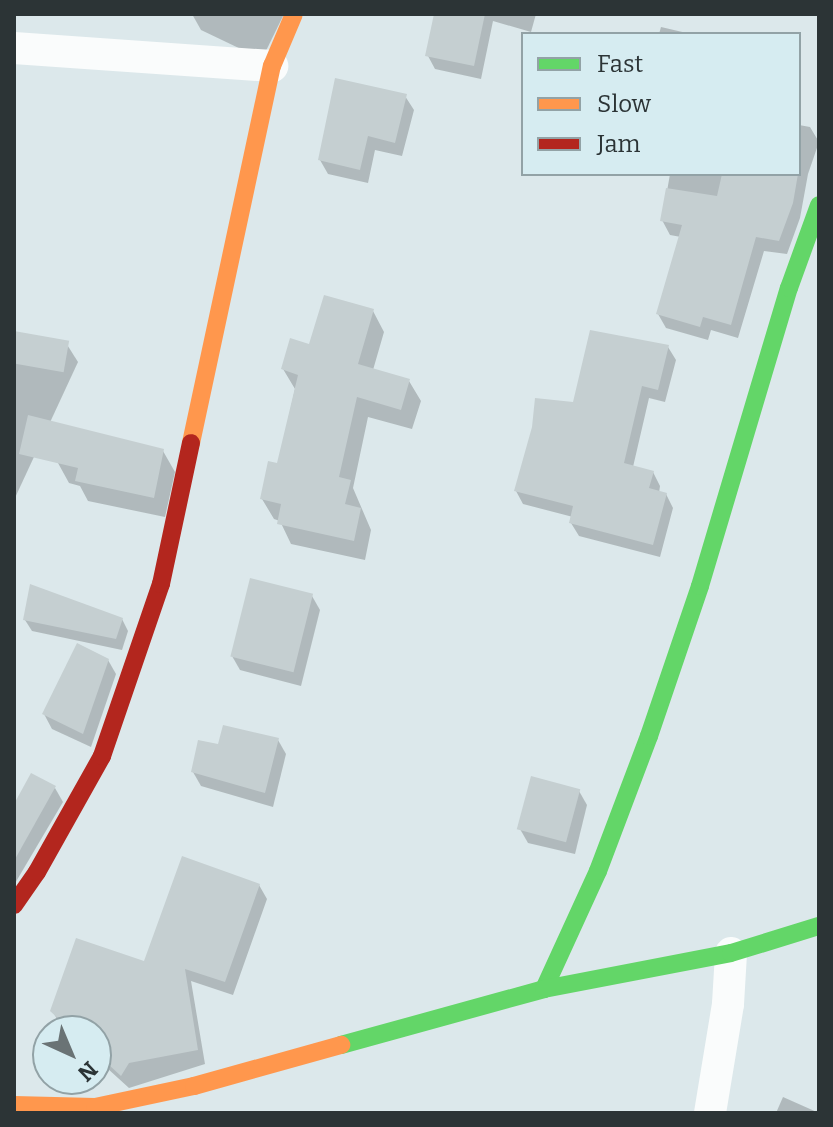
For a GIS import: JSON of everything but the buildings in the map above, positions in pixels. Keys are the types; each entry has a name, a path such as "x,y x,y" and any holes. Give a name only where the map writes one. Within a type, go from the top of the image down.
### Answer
{"street":[{"path":"14,905 37,872 102,756 161,584 272,66 294,14"},
{"path":"14,48 272,66"},
{"path":"544,989 598,871 649,736 700,586 789,288 819,205"},
{"path":"14,1105 95,1107 180,1089 544,989 731,953 819,926"},
{"path":"710,1113 728,1004 731,953"}],"traffic: fast":[{"path":"544,989 598,871 649,736 700,586 789,288 819,205"},
{"path":"341,1045 544,989 731,953 819,926"}],"traffic: slow":[{"path":"191,443 272,66 294,14"},
{"path":"14,1105 95,1107 194,1086 341,1045"}],"traffic: jam":[{"path":"14,905 37,872 102,756 161,584 191,443"}]}
